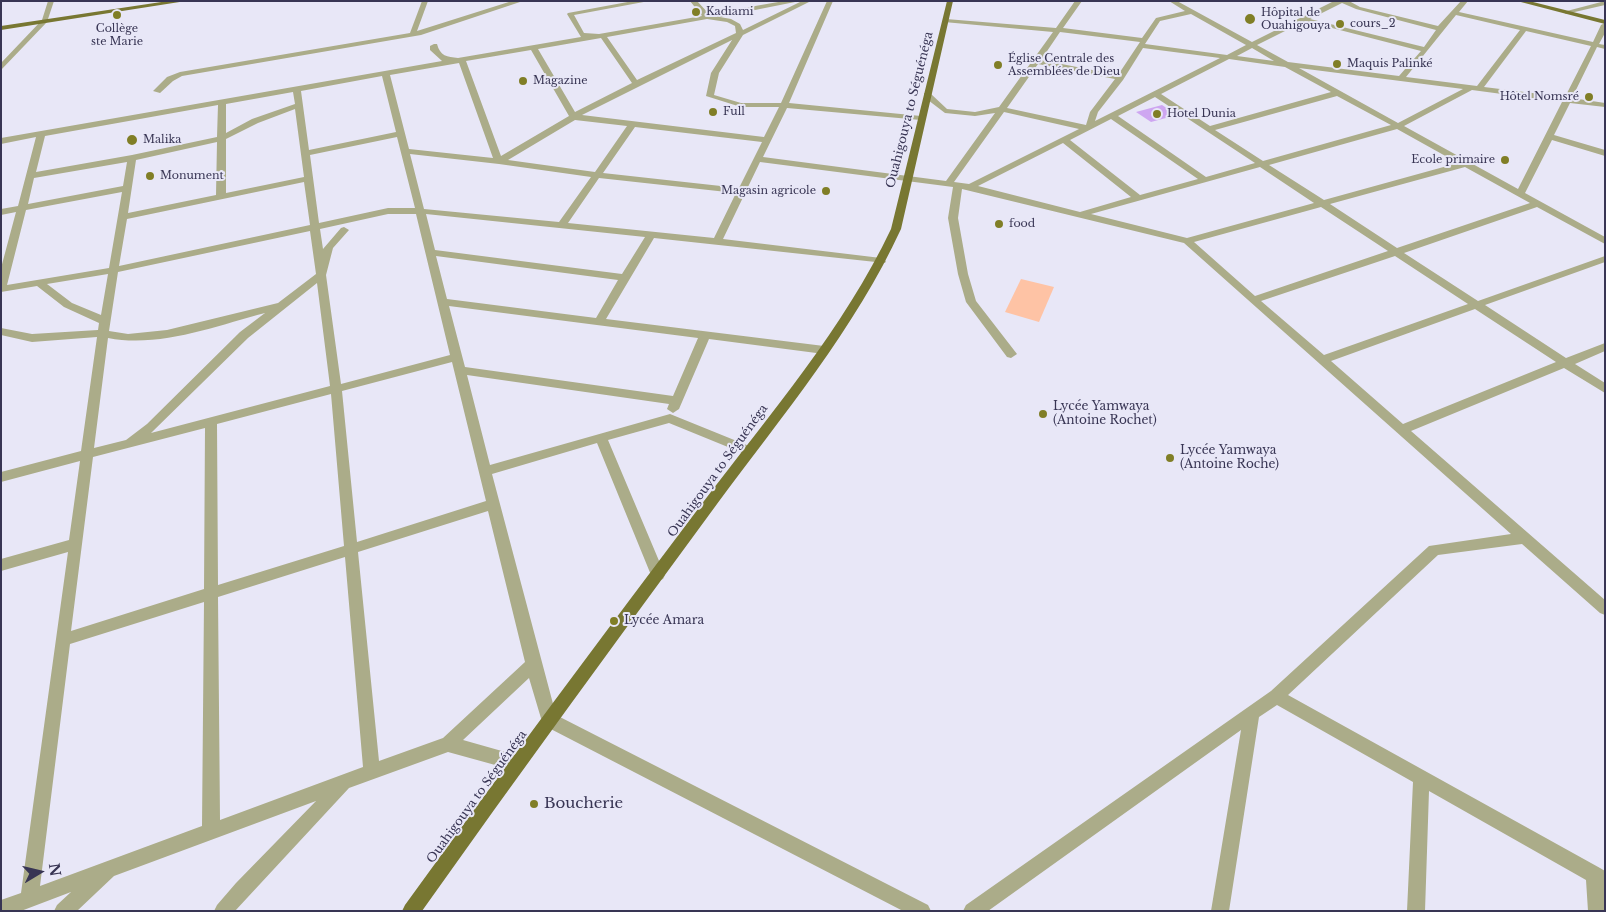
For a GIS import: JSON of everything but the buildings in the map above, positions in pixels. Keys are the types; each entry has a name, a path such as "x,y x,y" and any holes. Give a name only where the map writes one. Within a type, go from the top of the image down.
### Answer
{"main road":[{"path":"1,28 183,1"},
{"name":"Ouahigouya to Séguénéga","path":"411,911 517,763 824,350 881,262 896,229 906,178 950,1"},
{"path":"1520,1 1605,23"}],"street":[{"path":"1,68 45,22 51,1"},
{"path":"413,34 425,1"},
{"path":"157,90 170,78 180,74 413,34 520,1"},
{"path":"602,36 582,35 570,14 646,1"},
{"path":"693,1 707,17 729,20 738,25 740,34 716,73 710,96 742,105 784,105 921,118"},
{"path":"1,141 534,49 796,1"},
{"path":"499,161 595,104 808,1"},
{"path":"717,241 784,105 830,1"},
{"path":"1011,354 972,302 963,274 953,218 953,184 1002,109 1079,1"},
{"path":"1172,1 1605,241"},
{"path":"970,187 1342,1 1358,8 1440,29"},
{"path":"1401,79 1426,50 1440,29 1465,1"},
{"path":"1566,12 1605,3"},
{"path":"1089,127 1094,112 1120,78 1158,19 1191,12"},
{"path":"1455,13 1605,47"},
{"path":"1304,19 1426,50"},
{"path":"946,21 1059,30 1228,57 1605,105"},
{"path":"1520,194 1605,23"},
{"path":"1080,214 1398,126 1475,89 1524,29"},
{"path":"602,36 636,84"},
{"path":"434,46 434,50 442,59 462,61"},
{"path":"534,49 574,117"},
{"path":"462,61 499,161"},
{"path":"1036,61 1120,78"},
{"path":"386,75 533,664 549,720 922,911"},
{"path":"296,90 300,105 336,390 372,772"},
{"path":"1208,129 1338,93"},
{"path":"1155,94 1605,389"},
{"path":"927,95 945,111 975,114 1002,109 1089,127"},
{"path":"221,197 220,139 222,103"},
{"path":"31,176 132,158 220,139 254,121 300,105"},
{"path":"1112,116 1204,179"},
{"path":"574,117 767,140"},
{"path":"562,226 633,124"},
{"path":"305,152 400,134"},
{"path":"41,135 1,289 114,270 388,211 420,211 652,234 881,262"},
{"path":"1548,136 1605,153"},
{"path":"1064,140 1138,198"},
{"path":"404,151 742,191"},
{"path":"29,898 104,327 132,158"},
{"path":"757,160 970,187 1187,241 1605,609"},
{"path":"1187,241 1465,164"},
{"path":"122,217 308,179"},
{"path":"1,212 127,188"},
{"path":"1253,300 1538,204"},
{"path":"126,445 151,427 244,336 321,274 328,246 344,230"},
{"path":"599,321 652,234"},
{"path":"430,252 625,278"},
{"path":"1322,360 1605,258"},
{"path":"39,283 68,305 104,327 128,338 178,333 285,304"},
{"path":"443,302 824,350"},
{"path":"1,331 32,338 104,327"},
{"path":"670,418 705,335"},
{"path":"1401,430 1605,346"},
{"path":"1,478 457,357"},
{"path":"460,370 676,401"},
{"path":"486,471 670,418 750,451"},
{"path":"210,422 211,831"},
{"path":"601,438 658,575"},
{"path":"63,640 494,504"},
{"path":"972,911 1276,696 1434,550 1524,538"},
{"path":"1,565 76,544"},
{"path":"1,909 448,744 533,664"},
{"path":"1276,696 1599,878 1597,911"},
{"path":"1220,911 1252,713"},
{"path":"448,744 517,763"},
{"path":"1416,911 1421,778"},
{"path":"223,911 345,782"},
{"path":"63,911 111,868"}],"shaded area":[{"path":"1021,279 1054,287 1039,322 1005,312"}],"place":[{"name":"Kadiami","path":"696,12"},
{"name":"Collège ste Marie","path":"117,15"},
{"name":"Hôpital de Ouahigouya","path":"1250,19"},
{"name":"cours_2","path":"1340,24"},
{"name":"Maquis Palinké","path":"1337,64"},
{"name":"Église Centrale des Assemblées de Dieu","path":"998,65"},
{"name":"Magazine","path":"523,81"},
{"name":"Hôtel Nomsré","path":"1589,97"},
{"name":"Full","path":"713,112"},
{"name":"Hotel Dunia","path":"1157,114"},
{"name":"Malika","path":"132,140"},
{"name":"Ecole primaire","path":"1505,160"},
{"name":"Monument","path":"150,176"},
{"name":"Magasin agricole","path":"826,191"},
{"name":"food","path":"999,224"},
{"name":"Lycée Yamwaya (Antoine Rochet)","path":"1043,414"},
{"name":"Lycée Yamwaya (Antoine Roche)","path":"1170,458"},
{"name":"Lycée Amara","path":"614,621"},
{"name":"Boucherie","path":"534,804"}]}
